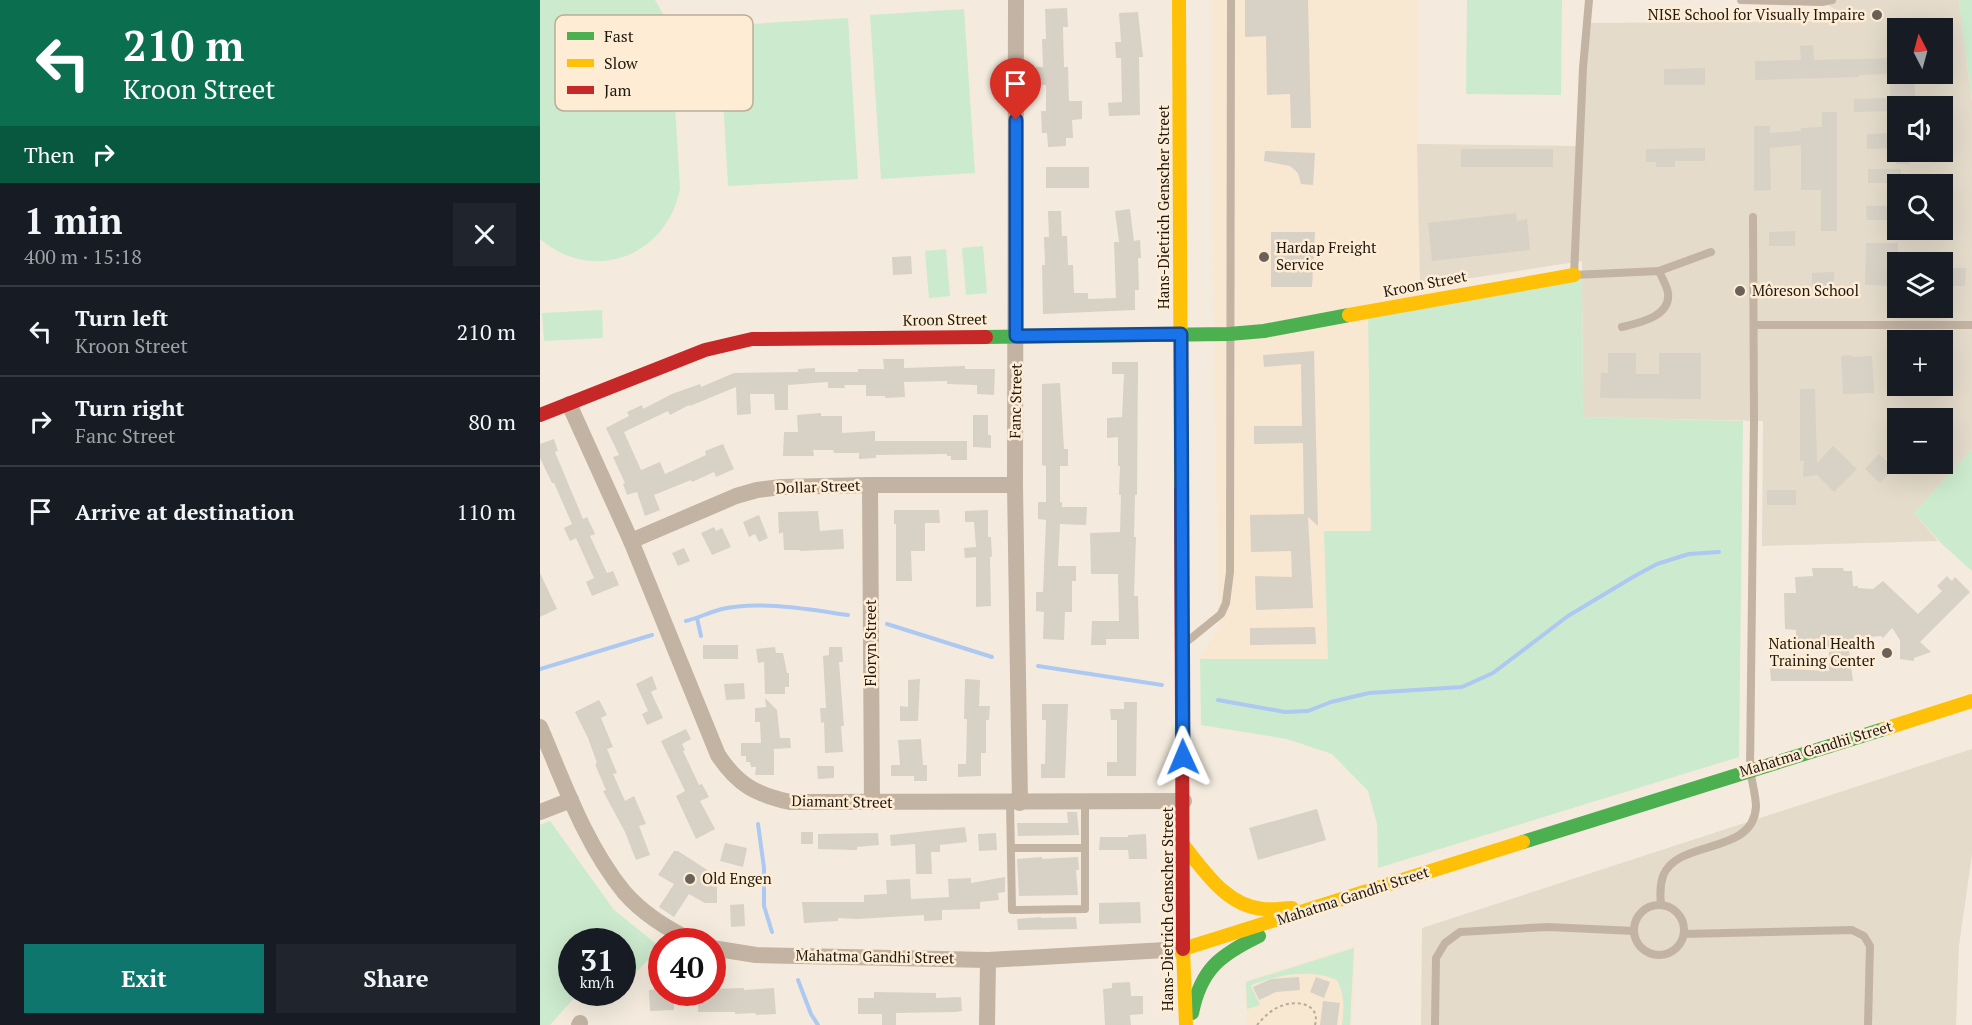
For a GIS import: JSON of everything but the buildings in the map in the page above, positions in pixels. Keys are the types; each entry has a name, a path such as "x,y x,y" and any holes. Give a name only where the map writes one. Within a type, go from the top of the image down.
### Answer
{"street":[{"name":"Fanc Street","path":"1015,803 1016,0"},
{"name":"Hans-Dietrich Genscher Street","path":"1179,0 1183,949 1187,1025"},
{"name":"Kroon Street","path":"540,415 705,350 752,339 1229,334 1264,331 1574,275"},
{"name":"Diamant Street","path":"569,404 631,541 718,754 731,773 767,797 790,802 1184,801"},
{"name":"Dollar Street","path":"631,541 736,496 757,490 781,487 870,485 1015,485"},
{"name":"Floryn Street","path":"870,485 872,802"},
{"name":"Mahatma Gandhi Street","path":"726,950 756,955 988,960 1183,949 1972,701"},
{"path":"540,728 584,830 625,893 650,916 668,928"},
{"path":"540,812 571,800"},
{"path":"1184,846 1216,886 1245,904 1261,909 1329,904"},
{"path":"1187,1025 1198,988 1208,971 1220,959 1246,942 1329,904"},
{"path":"987,1025 988,960"}],"lane":[{"path":"1182,646 1221,614 1226,603 1230,572 1231,0"},
{"path":"1589,0 1583,68 1574,275 1659,271 1711,252"},
{"path":"1741,0 1822,2 1832,0"},
{"path":"1661,904 1660,889 1663,874 1678,858 1736,838 1749,826 1756,808 1750,770 1753,217"},
{"path":"1622,327 1655,316 1667,306 1668,293 1659,271"},
{"path":"1754,325 1972,325"},
{"path":"1015,803 1011,848 1012,910 1085,909 1085,802"},
{"path":"1011,848 1085,848"},
{"path":"1661,904 1669,906 1682,917 1684,934 1682,942 1670,953 1653,954 1640,946 1634,930 1635,922 1644,909 1661,904"},
{"path":"1435,1025 1436,958 1445,943 1460,932 1548,927 1634,930"},
{"path":"1684,934 1852,930 1864,936 1870,946 1868,1025"}],"path":[{"path":"1257,1025 1277,1007 1294,1003 1312,1008 1316,1014 1315,1025"}],"shaded area":[{"path":"1212,0 1417,0 1420,301 1368,312 1371,532 1324,531 1328,659 1200,659 1219,626 1213,298"},
{"name":"Môreson School","path":"1819,0 1959,0 1972,102 1972,449 1953,470 1953,408 1887,408 1887,474 1949,474 1914,513 1938,541 1762,546 1763,421 1583,417 1582,261 1420,286 1417,144 1580,146 1587,23 1855,21"},
{"path":"1972,749 1972,854 1959,946 1956,1025 1421,1025 1422,928"},
{"path":"1355,946 1352,1025 1247,1025 1245,981"}],"green space":[{"path":"540,0 655,0 664,15 555,15 555,111 675,111 680,189 672,213 660,232 644,247 625,256 604,261 582,260 561,253 540,239"},
{"path":"1467,0 1562,0 1561,95 1466,94"},
{"path":"1959,0 1972,0 1972,102 1960,9"},
{"path":"964,9 975,173 881,179 870,15"},
{"path":"848,18 858,179 728,186 724,111 753,111 753,24"},
{"path":"983,246 987,293 966,295 962,248"},
{"path":"946,249 950,296 929,298 925,251"},
{"path":"1582,275 1583,417 1743,421 1739,757 1378,868 1377,824 1368,791 1332,754 1287,739 1201,725 1200,659 1328,659 1324,531 1371,531 1368,311"},
{"path":"602,310 603,338 544,341 542,313"},
{"path":"1972,449 1972,571 1942,544 1914,513 1949,474 1953,474 1953,470"},
{"path":"550,821 614,910 648,937 648,960 636,972 636,928 558,928 558,1006 567,1006 550,1025 540,1025 540,825"},
{"path":"1354,948 1350,1025 1342,1025 1343,1002 1337,980 1317,975 1285,975 1254,984 1251,986 1260,1005 1247,1009 1246,982"}],"waterway":[{"path":"1218,700 1285,712 1308,711 1331,702 1369,693 1462,687 1493,673 1568,616 1657,564 1689,554 1719,552"},
{"path":"686,621 722,609 752,605 848,615"},
{"path":"697,618 701,636"},
{"path":"887,624 992,657"},
{"path":"540,669 652,635"},
{"path":"1038,666 1162,685"},
{"path":"758,824 764,868 764,906 772,932"},
{"path":"798,980 811,1014 818,1025"}],"traffic: fast":[{"path":"986,337 1229,334 1264,331 1349,315"},
{"path":"1523,842 1884,729"},
{"path":"1192,1013 1201,985 1214,965 1233,950 1259,936"}],"traffic: slow":[{"path":"1179,0 1181,490"},
{"path":"1349,315 1574,275"},
{"path":"1884,729 1972,701"},
{"path":"1183,949 1523,842"},
{"path":"1184,846 1209,877 1238,902 1263,909 1292,908"},
{"path":"1183,949 1186,1025"}],"traffic: jam":[{"path":"540,415 705,350 752,339 986,337"},
{"path":"1181,490 1183,949"}],"place":[{"name":"NISE School for Visually Impaire","path":"1877,15"},
{"name":"Hardap Freight Service","path":"1264,257"},
{"name":"Môreson School","path":"1740,291"},
{"name":"National Health Training Center","path":"1887,653"},
{"name":"Old Engen","path":"690,879"}],"route":[{"path":"1016,120 1016,336 1181,334 1183,757"}]}
